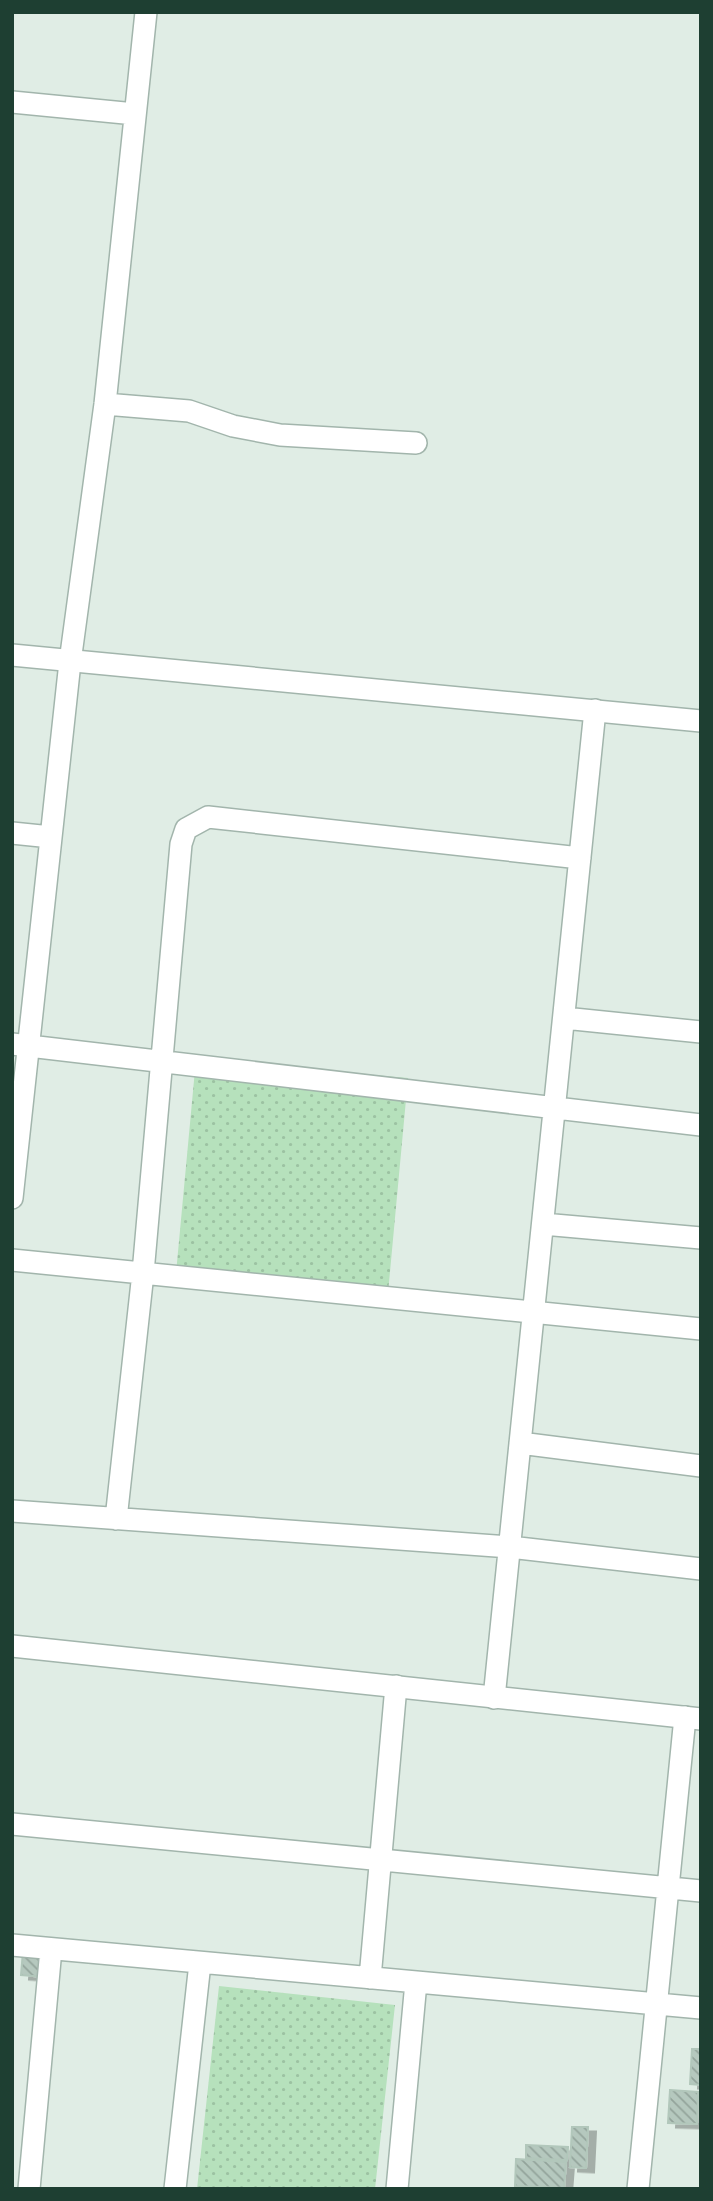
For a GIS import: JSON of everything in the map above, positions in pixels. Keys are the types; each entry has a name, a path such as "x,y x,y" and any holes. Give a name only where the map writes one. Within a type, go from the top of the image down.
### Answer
{"street":[{"path":"12,1198 20,1045 51,837 70,663 106,404 146,12"},
{"path":"12,102 135,114"},
{"path":"106,404 189,411 233,426 280,435 416,443"},
{"path":"12,655 70,663 701,722"},
{"path":"494,1698 595,710"},
{"path":"116,1519 143,1273 181,844 186,830 195,822 208,817 580,858"},
{"path":"12,833 51,837"},
{"path":"564,1018 701,1032"},
{"path":"20,1045 554,1110 701,1125"},
{"path":"542,1224 701,1238"},
{"path":"12,1260 701,1329"},
{"path":"520,1443 701,1466"},
{"path":"12,1511 510,1547 701,1569"},
{"path":"12,1646 693,1718 670,1888 638,2189"},
{"path":"370,1978 396,1686"},
{"path":"12,1824 701,1891"},
{"path":"12,1945 701,2008"},
{"path":"29,2189 51,1949"},
{"path":"175,2189 200,1963"},
{"path":"397,2189 416,1982"}],"green space":[{"path":"196,1059 408,1078 387,1304 175,1284"},
{"path":"219,1986 395,2005 375,2189 197,2189"}],"building":[{"path":"23,1951 48,1954 46,1977 21,1975"},
{"path":"692,2049 701,2049 701,2085 690,2084"},
{"path":"670,2090 698,2092 697,2124 668,2123"},
{"path":"572,2127 588,2127 586,2168 570,2167"},
{"path":"526,2145 568,2147 567,2160 526,2158"},
{"path":"516,2159 566,2162 564,2188 515,2186"}]}
